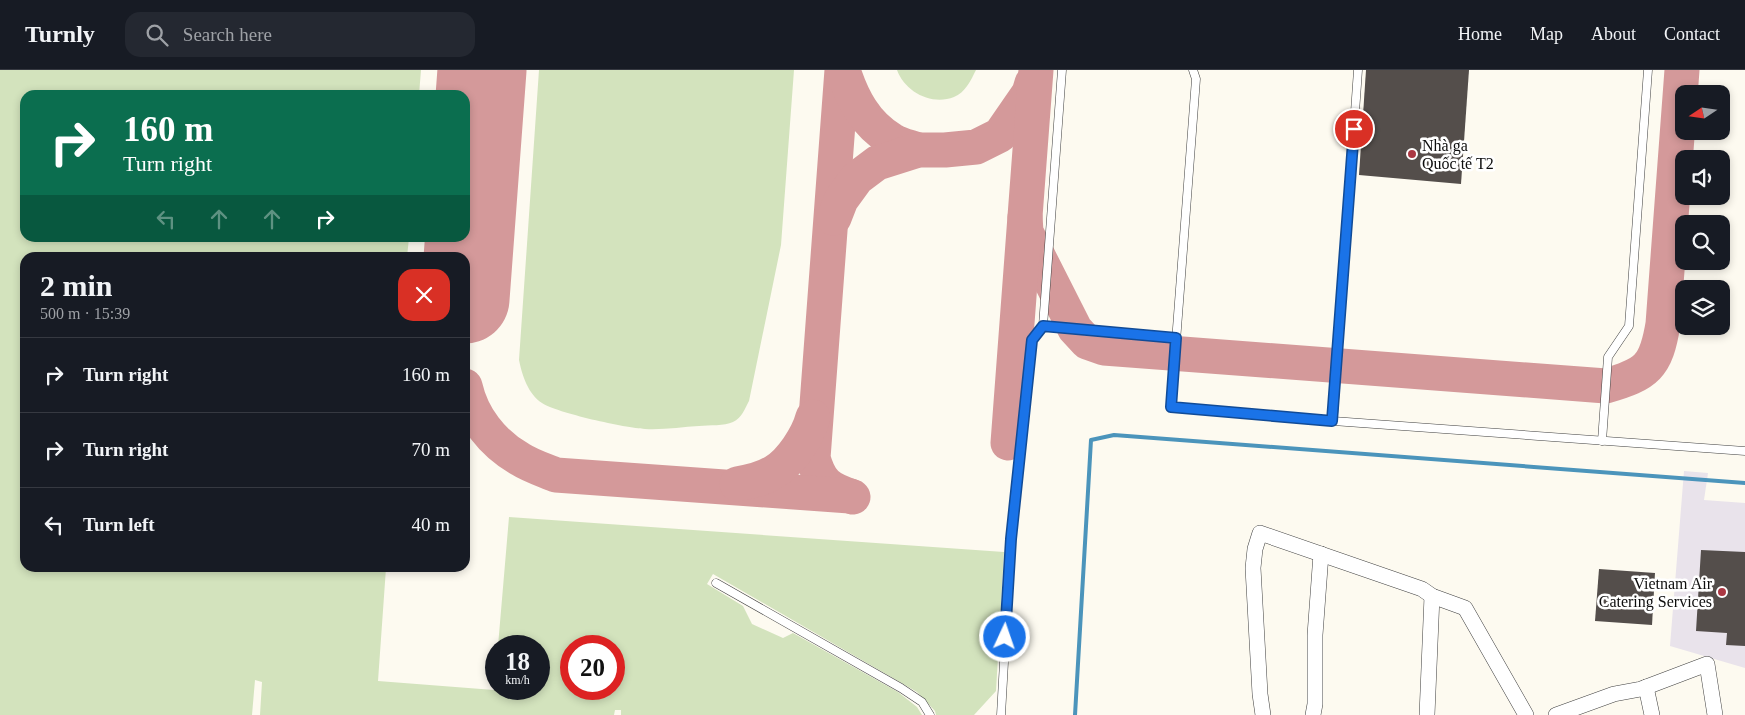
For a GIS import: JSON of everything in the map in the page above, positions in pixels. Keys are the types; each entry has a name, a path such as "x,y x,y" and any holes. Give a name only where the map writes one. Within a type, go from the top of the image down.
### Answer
{"street":[{"path":"1263,715 1260,694 1253,568 1255,549 1260,532 1422,590 1432,596 1465,608 1526,715"},
{"path":"1313,715 1315,704 1315,635 1321,554"},
{"path":"1427,715 1432,596"},
{"path":"1556,715 1614,694 1646,687 1707,664 1715,715"},
{"path":"1646,687 1652,715"}],"lane":[{"path":"1001,715 1011,539 1032,340 1043,326 1062,70"},
{"path":"1193,70 1196,79 1171,407 1332,421 1745,451"},
{"path":"1332,421 1358,70"},
{"path":"1602,441 1608,357 1629,326 1648,70"},
{"path":"1043,326 1176,338"},
{"path":"716,583 901,688 922,702 930,715"}],"shaded area":[{"path":"1684,471 1708,473 1704,500 1745,503 1745,668 1670,646"}],"green space":[{"path":"0,70 421,70 419,90 20,90 20,242 409,242 408,252 20,252 20,572 386,572 378,681 485,689 485,700 550,700 550,635 499,635 509,517 1004,552 996,691 974,715 936,715 935,711 917,692 713,574 707,584 743,606 752,624 783,638 793,633 898,692 917,707 922,715 621,715 621,710 615,710 614,715 260,715 262,682 255,680 252,715 0,715"},
{"path":"539,70 794,70 781,245 749,401 741,415 733,422 721,425 666,429 636,428 608,423 550,407 537,399 529,389 519,360"},
{"path":"897,70 976,70 967,86 958,95 937,100 913,91 906,85"}],"building":[{"name":"Nhà ga Quốc tế T2","path":"1366,70 1469,70 1461,184 1359,175"},
{"name":"Vietnam Air Catering Services","path":"1701,550 1745,552 1745,646 1726,645 1727,633 1696,631"},
{"path":"1599,569 1655,573 1652,625 1595,621"}],"waterway":[{"path":"1075,715 1091,440 1114,435 1745,483"}],"taxiway":[{"path":"842,70 813,458 819,474 826,484 837,491 853,497"},
{"path":"843,70 855,100 874,126 895,142 918,150"},
{"path":"1008,443 1036,70"},
{"path":"1025,217 1026,232 1075,329 1087,342 1104,348 1606,386 1631,377 1647,367 1653,359 1660,339 1663,324 1682,70"},
{"path":"834,218 841,200 857,178 877,163 918,150 976,147 1000,135 1029,93 1032,83"},
{"path":"470,401 478,419 492,437 510,453 533,466 556,475 850,496"},
{"path":"737,484 761,478 787,462 798,448 813,417"}],"runway":[{"path":"470,232 482,70"},
{"path":"468,252 469,242"}],"place":[{"name":"Nhà ga Quốc tế T2","path":"1412,154"},
{"name":"Vietnam Air Catering Services","path":"1722,592"}],"route":[{"path":"1005,637 1011,539 1032,340 1043,326 1176,338 1171,407 1332,421 1354,129"}]}
